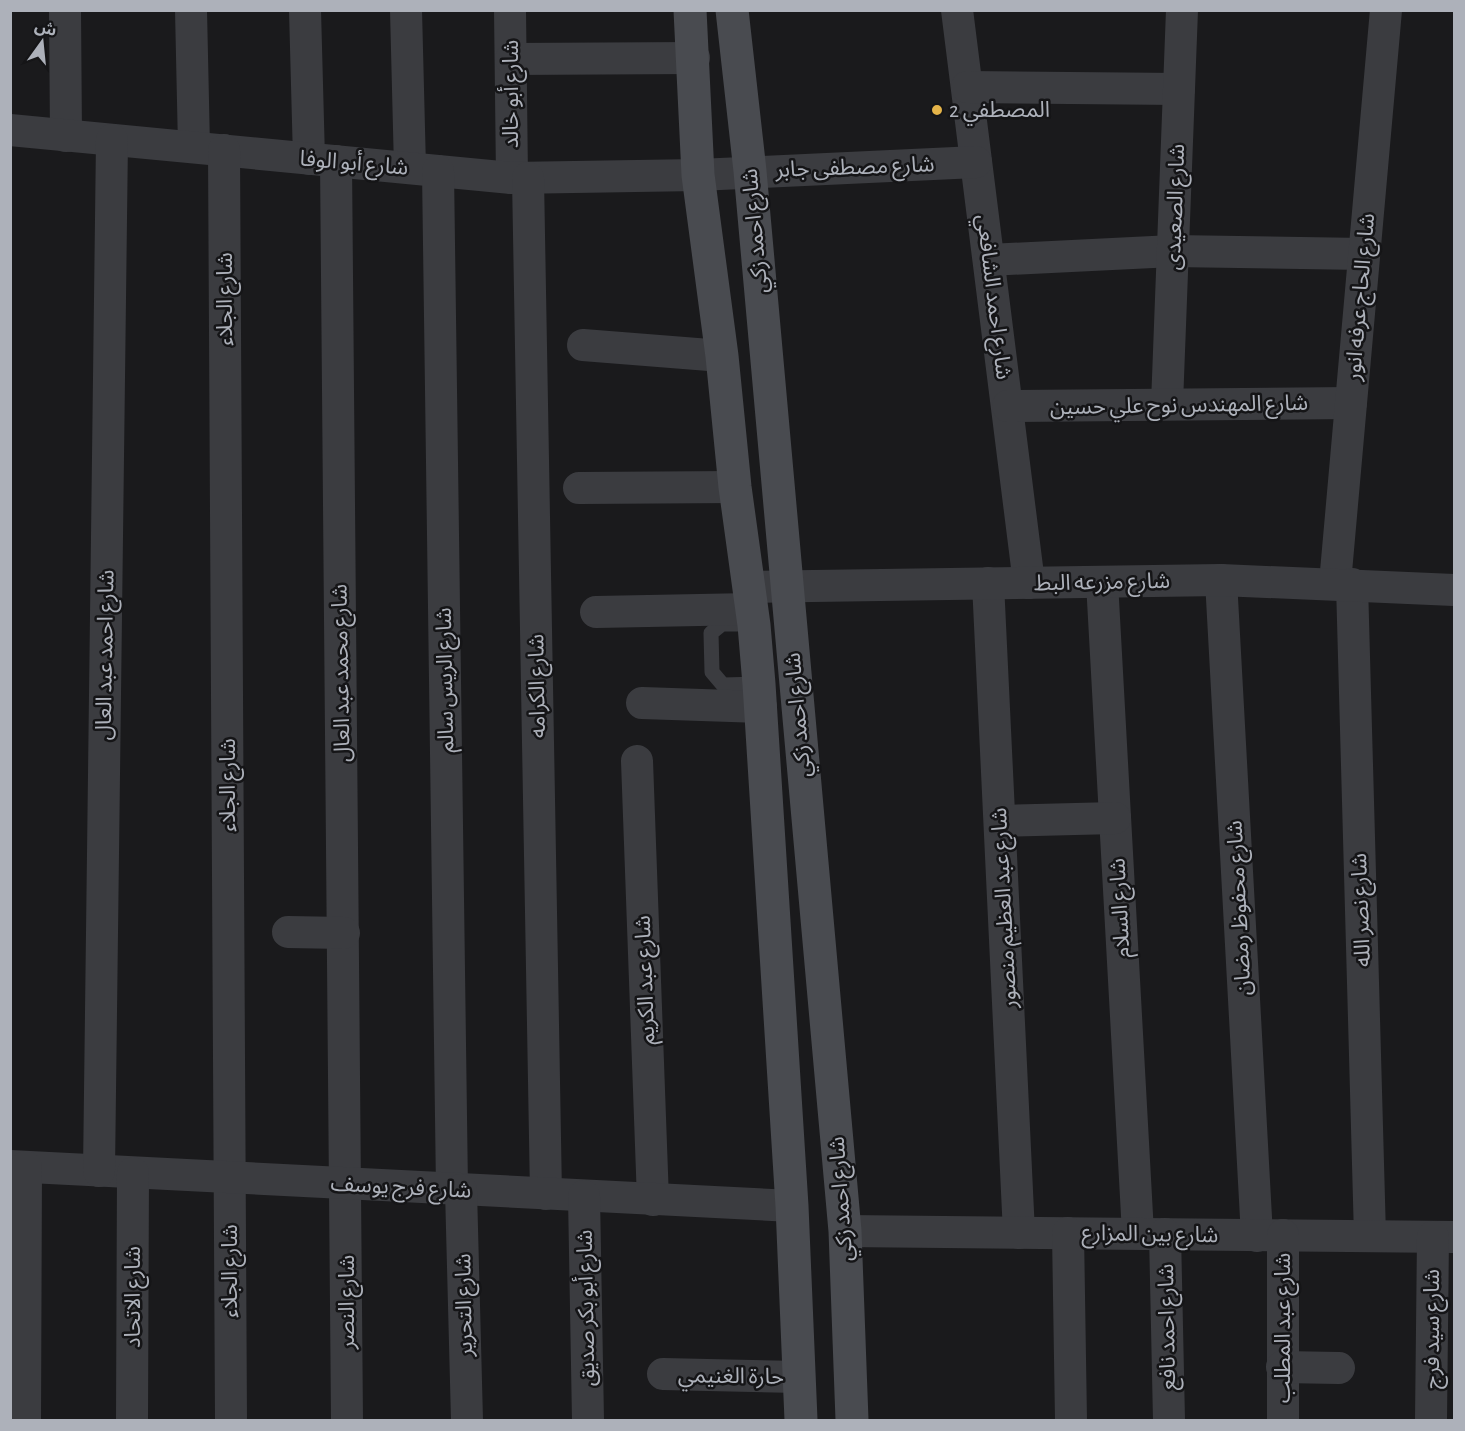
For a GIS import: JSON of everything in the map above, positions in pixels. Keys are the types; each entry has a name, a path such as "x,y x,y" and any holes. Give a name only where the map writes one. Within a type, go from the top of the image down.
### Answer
{"street":[{"path":"65,10 66,136"},
{"path":"191,10 194,147"},
{"name":"شارع محمد عبد العال","path":"305,10 323,160 344,933 346,1184"},
{"name":"شارع الريس سالم","path":"406,10 424,169 456,1190"},
{"name":"شارع أبو خالد","path":"510,10 510,59 520,178"},
{"name":"شارع احمد زكي","path":"690,10 698,175 722,356 747,618 792,1206 801,1420"},
{"name":"شارع احمد زكي","path":"732,10 750,171 845,1231 852,1420"},
{"name":"شارع احمد الشافعي","path":"957,10 1029,583"},
{"name":"شارع الصعيدى","path":"1167,404 1182,10"},
{"name":"شارع الحاج عرفه انور","path":"1343,584 1351,403 1386,10"},
{"path":"510,59 694,58"},
{"path":"967,87 1179,88"},
{"name":"شارع أبو الوفا","path":"10,130 520,178 698,175"},
{"name":"شارع احمد عبد العال","path":"99,1171 112,140"},
{"name":"شارع الجلاء","path":"224,150 231,1420"},
{"name":"شارع مصطفى جابر","path":"698,175 976,162"},
{"name":"شارع الكرامه","path":"520,178 546,1194"},
{"path":"989,260 1173,251 1364,254"},
{"path":"583,345 722,356"},
{"name":"شارع المهندس نوح علي حسين","path":"1008,406 1351,403"},
{"path":"579,488 735,487"},
{"name":"شارع مزرعه البط","path":"596,612 747,618 786,585 1221,580 1455,590"},
{"name":"شارع محفوظ رمضان","path":"1221,580 1270,1236"},
{"name":"شارع السلام","path":"1102,582 1115,818 1151,1234"},
{"name":"شارع عبد العظيم منصور","path":"988,583 1019,1233"},
{"name":"شارع نصر الله","path":"1343,584 1370,1236"},
{"path":"642,703 751,685"},
{"name":"شارع عبد الكريم","path":"637,761 653,1200"},
{"path":"1000,821 1115,818"},
{"path":"288,932 344,933"},
{"path":"18,1167 25,1420"},
{"name":"شارع فرج يوسف","path":"18,1167 792,1206"},
{"name":"شارع الاتحاد","path":"132,1420 133,1173"},
{"name":"شارع النصر","path":"346,1184 347,1420"},
{"name":"شارع التحرير","path":"456,1190 467,1420"},
{"name":"شارع أبو بكر صديق","path":"584,1196 588,1420"},
{"name":"شارع بين المزارع","path":"845,1231 1444,1237"},
{"path":"1068,1233 1071,1420"},
{"name":"شارع احمد نافع","path":"1151,1234 1169,1420"},
{"name":"شارع عبد المطلب","path":"1270,1236 1282,1367 1283,1420"},
{"name":"شارع سيد فرج","path":"1431,1420 1444,1237"},
{"path":"1282,1367 1339,1368"},
{"name":"حارة الغنيمي","path":"663,1374 799,1377"}],"lane":[{"path":"747,618 722,624 714,629 710,638 712,672 723,685 751,685"}],"place":[{"name":"المصطفي 2","path":"937,110"}]}
